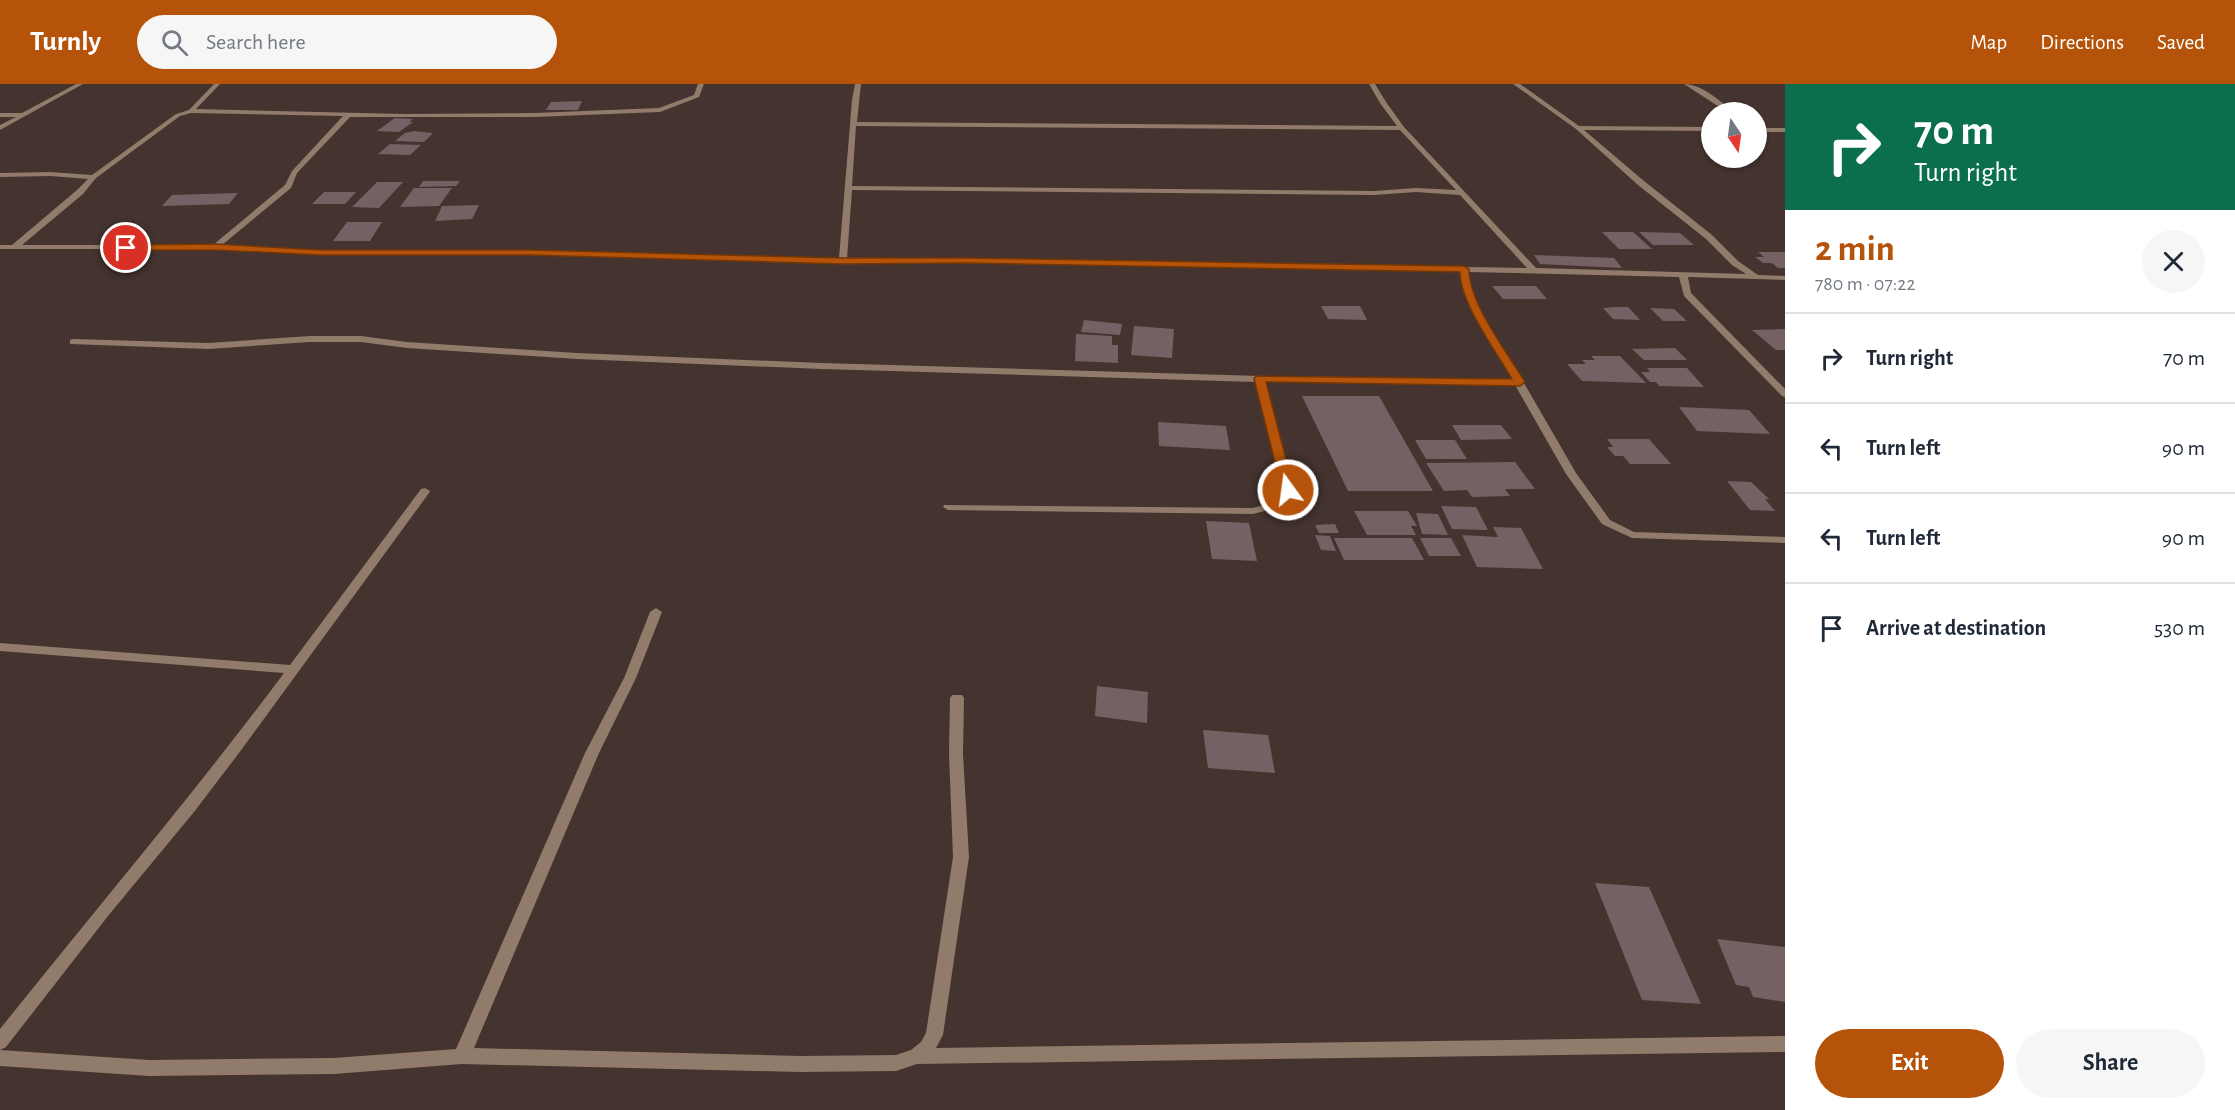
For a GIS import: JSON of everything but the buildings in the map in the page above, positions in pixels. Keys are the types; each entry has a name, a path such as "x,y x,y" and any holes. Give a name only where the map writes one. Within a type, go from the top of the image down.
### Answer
{"street":[{"path":"0,128 80,84"},
{"path":"191,111 217,84"},
{"path":"14,247 74,198 94,177 178,115 191,111 404,116 534,115 660,110 697,96 701,84"},
{"path":"843,261 858,84"},
{"path":"1372,84 1402,128 1533,270"},
{"path":"1516,84 1578,128 1641,183 1709,237 1735,263 1757,277"},
{"path":"1687,84 1717,102"},
{"path":"215,247 288,186 294,172 349,114"},
{"path":"0,115 23,115"},
{"path":"855,124 1402,128"},
{"path":"1578,128 1701,129"},
{"path":"1767,130 1785,130"},
{"path":"0,175 50,174 94,177"},
{"path":"848,188 1374,193 1416,190 1463,194"},
{"path":"0,247 215,247 320,252 530,253 843,261 1533,270 1785,278"},
{"path":"1464,269 1464,282 1471,300 1571,474 1606,522 1632,535 1785,540"},
{"path":"1683,274 1687,294 1785,394"},
{"path":"73,342 208,346 310,339 361,339 577,356 1260,379 1520,382"},
{"path":"948,507 1252,511 1279,504 1288,490 1260,379"},
{"path":"1772,382 1785,382"},
{"path":"0,1042 102,912 189,808 425,491"},
{"path":"462,1056 592,753 630,678 656,612"},
{"path":"0,647 293,669"},
{"path":"917,1056 927,1047 934,1035 961,857 956,754 957,698"},
{"path":"0,1058 160,1068 334,1066 462,1056 800,1064 896,1063 917,1056 1785,1044"}],"route":[{"path":"126,248 215,247 320,252 530,253 843,261 1464,269 1464,282 1471,300 1520,382 1260,379 1288,490"}]}
